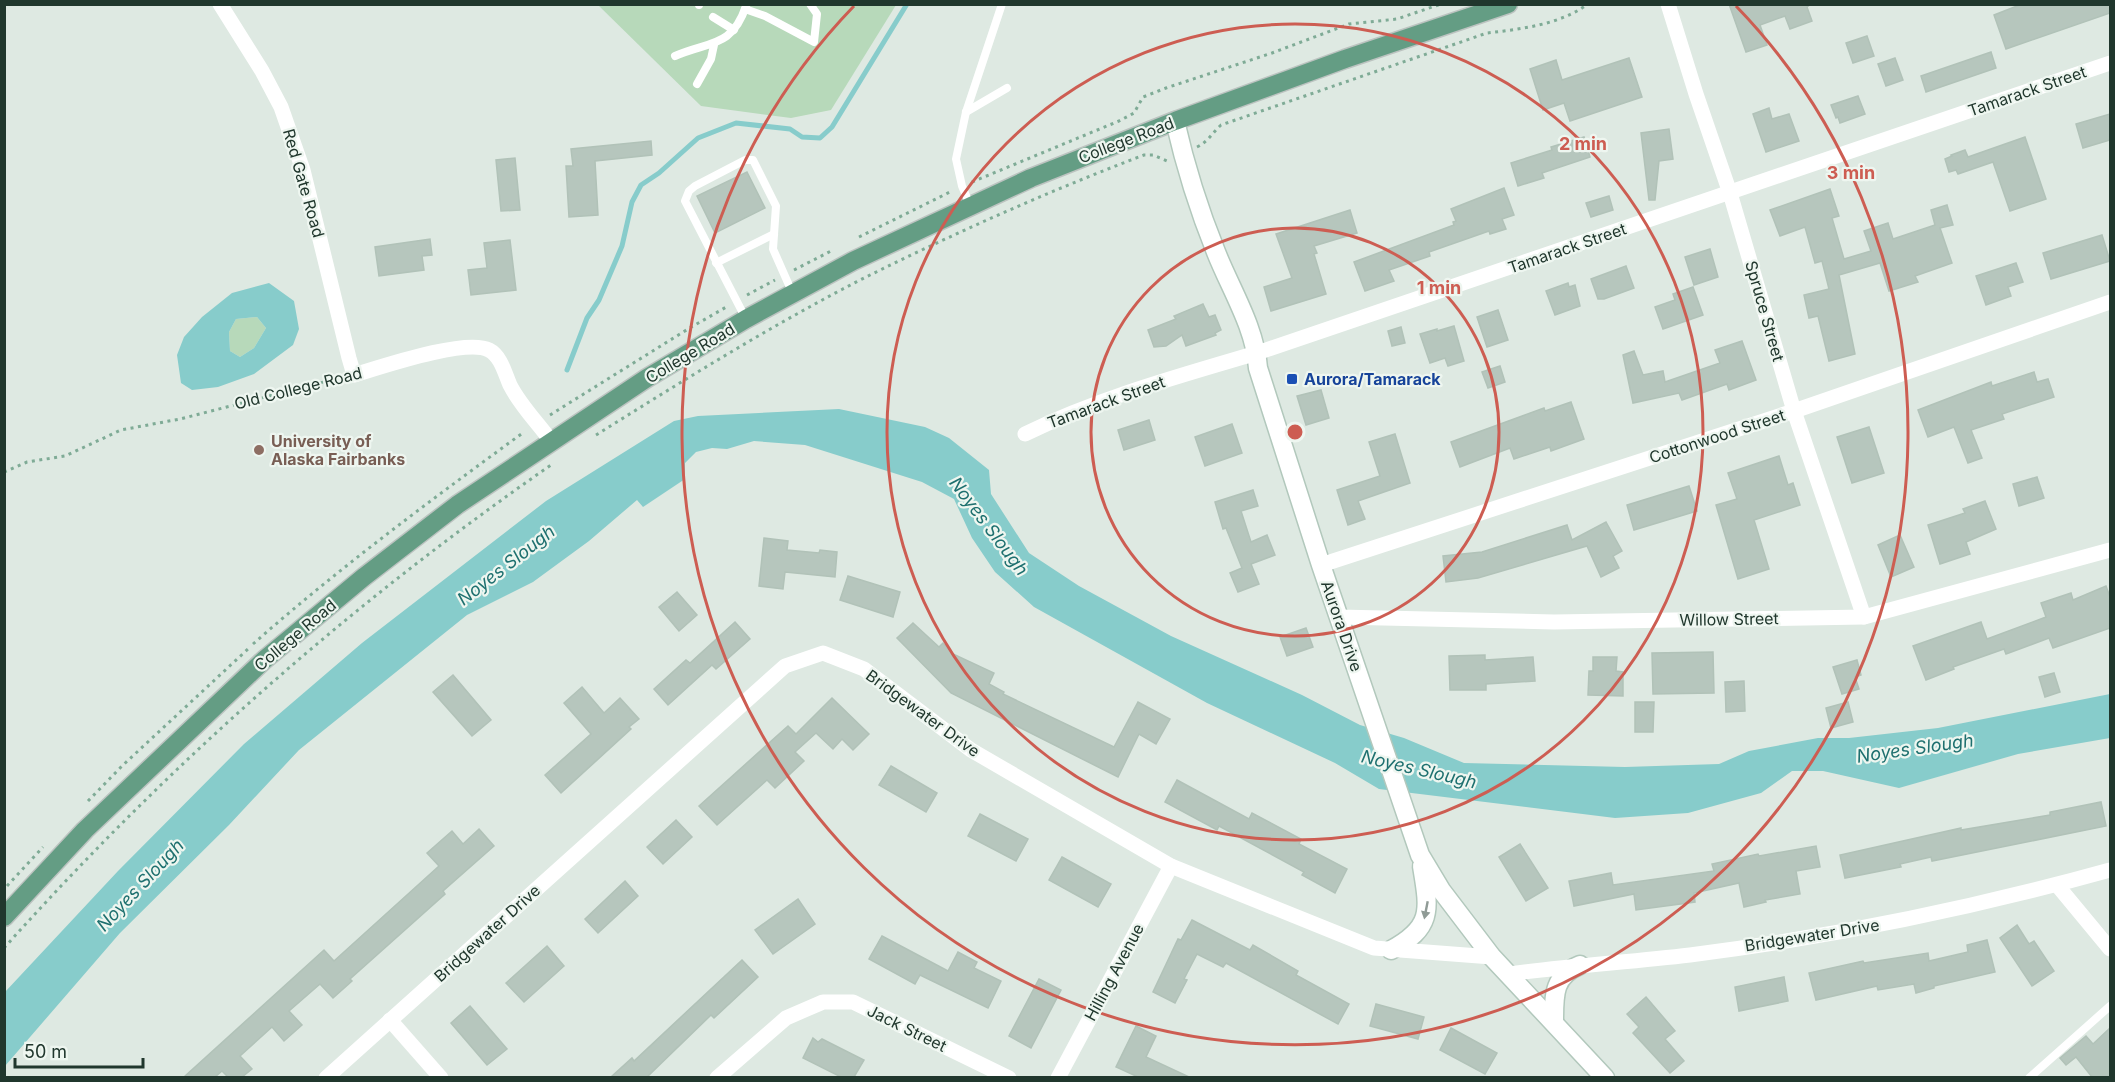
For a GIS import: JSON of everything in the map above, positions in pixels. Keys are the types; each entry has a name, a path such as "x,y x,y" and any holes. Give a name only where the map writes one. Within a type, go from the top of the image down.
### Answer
{"main road":[{"name":"College Road","path":"4,917 85,830 264,660 365,576 439,519 628,390 746,319 853,261 1031,178 1175,121 1345,59 1508,4"}],"street":[{"name":"Red Gate Road","path":"220,4 262,71 281,107 303,170 354,375"},
{"name":"Spruce Street","path":"1668,4 1730,193 1794,411 1864,617"},
{"name":"Tamarack Street","path":"1025,434 1058,418 1140,388 1257,353 2110,63"},
{"name":"Aurora Drive","path":"1175,121 1182,154 1216,251 1250,330 1257,353 1258,368 1321,565 1420,855 1441,890 1492,957 1605,1077"},
{"name":"Cottonwood Street","path":"1321,565 1794,411 2110,302"},
{"name":"Old College Road","path":"354,375 407,360 463,348 477,347 490,350 500,362 511,387 551,441"},
{"name":"Willow Street","path":"1339,617 1554,622 1864,617 2110,549"},
{"name":"Bridgewater Drive","path":"326,1077 786,666 823,653 864,669 971,750 1171,866 1374,948 1492,957"},
{"path":"1391,950 1406,942 1422,928 1428,903 1420,855"},
{"name":"Hilling Avenue","path":"1058,1077 1171,866"},
{"name":"Bridgewater Drive","path":"1509,974 1690,955 1875,926 2057,885 2110,870"},
{"path":"2057,885 2110,949"},
{"path":"1554,1022 1554,995 1560,979 1570,969 1580,965"},
{"name":"Jack Street","path":"717,1077 786,1018 823,1002 853,1002 1008,1077"},
{"path":"390,1020 441,1077"}],"lane":[{"path":"675,56 696,47 714,45 734,30 746,7 814,42 818,14 810,4"},
{"path":"970,205 962,186 956,159 966,112 1002,4"},
{"path":"713,17 734,30"},
{"path":"697,84 711,59 714,45"},
{"path":"966,112 1007,88"},
{"path":"746,319 685,201 689,191 696,186 745,160 753,160 776,206 773,249 793,294"},
{"path":"716,263 774,234"},
{"path":"2029,1077 2110,1006"}],"path":[{"path":"591,438 690,376 780,324 863,279 1010,210 1144,154 1165,162 1207,142 1221,125 1487,33 1528,28 1567,16 1576,13 1588,4"},
{"name":"Old College Road","path":"4,472 27,462 65,456 121,430 180,419 354,375"},
{"path":"4,948 50,897 144,801 306,651 453,534 557,461"}],"green space":[{"path":"598,5 896,5 831,110 791,118 701,106"},
{"path":"257,317 266,328 254,348 240,357 230,351 229,332 236,319"}],"water":[{"path":"269,283 294,301 299,329 293,345 254,374 218,387 192,390 181,383 177,355 184,337 202,317 232,293","holes":["257,317 266,328 254,348 240,357 230,351 229,332 236,319"]},
{"name":"Noyes Slough","path":"839,409 925,427 949,438 989,470 991,494 1029,553 1079,586 1171,636 1302,695 1360,725 1404,738 1464,763 1625,767 1719,764 1749,751 1818,738 1849,738 1938,728 2110,694 2110,738 2018,754 1899,788 1823,771 1792,771 1761,793 1688,813 1615,818 1379,789 1335,763 1207,703 1034,607 995,572 972,538 954,499 922,482 805,445 754,441 727,449 712,448 696,452 685,463 685,479 643,507 637,500 589,541 533,582 467,615 299,750 229,825 120,933 5,1066 5,992 118,871 244,744 362,643 546,501 674,421 698,416"}],"building":[{"path":"1729,4 1811,4 1807,7 1812,21 1790,29 1785,16 1760,25 1767,45 1746,52"},
{"path":"2022,4 2110,4 2110,13 2006,49 1994,15"},
{"path":"1867,36 1874,56 1853,63 1846,43"},
{"path":"1991,52 1996,68 1926,92 1921,76"},
{"path":"1629,58 1642,97 1570,121 1564,103 1543,110 1530,69 1556,60 1562,80"},
{"path":"1895,58 1903,80 1886,86 1878,64"},
{"path":"1858,96 1865,114 1840,123 1831,105"},
{"path":"1769,108 1772,119 1789,114 1799,141 1766,152 1753,114"},
{"path":"2110,114 2110,140 2083,148 2076,124"},
{"path":"1669,129 1673,159 1659,161 1655,200 1649,200 1641,133"},
{"path":"1584,137 1590,157 1542,173 1544,178 1518,186 1511,163"},
{"path":"2025,137 2046,199 2010,211 1993,162 1958,174 1956,170 1949,172 1945,159 1951,155 1965,150 1968,157"},
{"path":"651,141 652,155 595,161 598,215 569,217 566,166 573,166 571,149"},
{"path":"515,158 520,210 501,211 496,160"},
{"path":"747,172 765,208 715,233 697,196"},
{"path":"1504,188 1514,215 1502,219 1506,229 1490,234 1489,231 1429,252 1430,256 1389,270 1394,281 1365,291 1354,262 1454,225 1453,222 1456,221 1451,209"},
{"path":"1830,189 1839,216 1832,218 1844,259 1871,251 1864,231 1888,223 1893,239 1935,225 1931,210 1947,205 1953,225 1940,228 1952,263 1915,276 1918,282 1889,291 1880,263 1839,275 1855,354 1829,361 1818,316 1809,318 1804,295 1829,289 1822,261 1815,263 1805,227 1780,236 1770,210"},
{"path":"1609,196 1613,210 1591,217 1586,203"},
{"path":"1350,210 1357,233 1314,246 1317,253 1314,254 1326,294 1271,311 1264,287 1292,278 1276,234"},
{"path":"2102,235 2110,261 2051,279 2043,253"},
{"path":"430,239 432,255 422,256 424,270 379,276 375,247"},
{"path":"510,240 516,290 471,295 468,270 487,268 484,243"},
{"path":"1710,249 1718,277 1694,285 1685,257"},
{"path":"2016,263 2023,282 2008,287 2011,296 1986,305 1976,276"},
{"path":"1626,266 1634,288 1598,299 1591,279"},
{"path":"1568,283 1569,287 1575,285 1580,306 1555,315 1546,291"},
{"path":"1693,287 1703,315 1663,329 1655,307 1675,300 1673,294"},
{"path":"1203,304 1209,317 1215,315 1221,330 1215,333 1216,335 1186,346 1182,335 1166,346 1154,347 1148,330 1176,319 1174,316"},
{"path":"1498,310 1508,340 1487,347 1477,317"},
{"path":"1454,326 1464,361 1448,366 1445,358 1430,363 1420,334"},
{"path":"1401,327 1405,343 1392,346 1388,331"},
{"path":"1742,341 1756,380 1729,390 1727,384 1682,400 1679,393 1633,403 1623,355 1634,351 1643,375 1663,371 1665,382 1720,363 1715,350"},
{"path":"1500,366 1505,382 1488,388 1482,372"},
{"path":"2034,372 2037,382 2048,379 2054,397 2002,414 2004,419 1971,430 1982,458 1968,463 1954,427 1928,437 1918,410 1991,382 1992,386"},
{"path":"1321,390 1329,418 1306,425 1297,396"},
{"path":"1571,402 1584,439 1551,451 1550,447 1514,459 1510,448 1460,467 1451,442 1544,408 1545,411"},
{"path":"1149,420 1155,440 1124,450 1118,430"},
{"path":"1232,424 1242,453 1205,466 1195,437"},
{"path":"1869,427 1884,473 1852,483 1837,437"},
{"path":"1395,434 1410,483 1358,501 1365,519 1348,525 1337,490 1380,476 1369,442"},
{"path":"1779,456 1788,485 1793,483 1800,505 1754,520 1769,569 1738,579 1716,505 1737,499 1728,473"},
{"path":"2037,477 2044,498 2019,506 2013,484"},
{"path":"1689,486 1697,511 1634,530 1627,505"},
{"path":"1253,490 1258,506 1241,511 1251,542 1267,535 1275,555 1251,564 1259,584 1238,592 1230,573 1242,568 1226,528 1223,529 1215,502"},
{"path":"1985,501 1996,529 1966,542 1970,554 1940,564 1928,525 1965,513 1963,509"},
{"path":"1606,522 1622,551 1613,556 1619,568 1601,577 1587,546 1478,578 1446,582 1443,556 1482,552 1567,525 1572,540"},
{"path":"1900,535 1914,567 1891,577 1878,545"},
{"path":"764,538 788,541 787,550 837,552 835,577 785,572 783,589 759,586"},
{"path":"848,576 900,592 893,617 840,600"},
{"path":"2106,586 2110,597 2110,628 2053,648 2049,638 2006,654 2004,649 1953,667 1954,669 1926,680 1913,646 1981,622 1987,639 2046,617 2041,603 2071,593 2073,600"},
{"path":"677,592 697,615 679,631 659,607"},
{"path":"735,622 750,639 716,669 712,665 668,705 654,689 686,660 690,663"},
{"path":"913,623 939,647 943,643 953,654 994,673 989,684 1004,692 1003,694 1114,747 1138,702 1170,719 1156,744 1139,734 1118,777 951,693 897,638"},
{"path":"1306,628 1313,647 1287,656 1280,637"},
{"path":"1713,652 1714,693 1653,694 1652,653"},
{"path":"1485,655 1485,660 1533,657 1535,681 1486,684 1486,690 1450,690 1449,656"},
{"path":"1593,657 1617,657 1616,671 1623,672 1623,696 1588,695 1589,671 1593,671"},
{"path":"1857,660 1861,675 1855,677 1859,689 1842,694 1833,667"},
{"path":"2054,673 2060,692 2045,697 2039,677"},
{"path":"453,675 491,720 472,736 433,692"},
{"path":"1744,681 1745,711 1726,712 1725,682"},
{"path":"582,687 604,713 620,698 639,719 561,793 545,775 591,734 564,703"},
{"path":"832,698 869,734 853,750 842,739 833,749 816,733 795,752 804,761 775,788 767,780 717,825 699,806 788,726 796,734"},
{"path":"1635,702 1654,702 1653,732 1635,732"},
{"path":"1848,702 1853,722 1831,728 1826,708"},
{"path":"891,766 937,793 926,812 879,785"},
{"path":"1177,780 1249,819 1252,813 1301,839 1299,844 1347,869 1335,893 1302,875 1304,872 1219,826 1217,830 1165,802"},
{"path":"2101,802 2106,826 1932,861 1931,857 1900,864 1901,867 1845,878 1840,855 1961,828 1961,830 2050,815 2050,812"},
{"path":"980,814 1028,839 1016,861 968,836"},
{"path":"676,820 692,837 663,864 647,847"},
{"path":"479,829 494,846 443,891 445,894 350,979 352,981 333,998 320,984 289,1011 302,1025 284,1041 272,1027 240,1056 252,1069 242,1077 228,1077 222,1071 215,1077 184,1077 324,950 334,961 439,866 427,853 452,831 463,844"},
{"path":"1520,844 1548,888 1526,901 1499,857"},
{"path":"1816,846 1820,867 1796,871 1800,894 1765,900 1766,902 1744,907 1739,883 1694,893 1695,902 1636,910 1634,894 1574,906 1569,881 1611,873 1613,885 1714,871 1712,864 1758,854 1759,856"},
{"path":"1062,857 1111,884 1098,907 1049,880"},
{"path":"625,881 638,896 598,933 585,919"},
{"path":"798,899 815,924 773,954 755,930"},
{"path":"1192,920 1250,950 1253,945 1298,971 1296,975 1349,1004 1338,1024 1226,963 1223,967 1197,954 1175,1003 1153,992 1178,939 1181,940"},
{"path":"2017,925 2029,944 2034,941 2054,971 2032,986 2000,938"},
{"path":"882,936 948,971 958,952 977,962 974,968 1001,981 988,1008 920,975 915,984 869,959"},
{"path":"1987,940 1995,972 1934,986 1934,988 1916,993 1914,984 1878,990 1877,986 1816,1000 1809,973 1863,961 1864,963 1928,953 1929,961 1968,952 1967,945"},
{"path":"547,946 564,966 524,1002 506,983"},
{"path":"742,960 758,977 714,1018 711,1015 647,1077 611,1077 632,1058 634,1061"},
{"path":"1784,977 1788,1001 1739,1011 1735,987"},
{"path":"1039,979 1061,990 1031,1048 1009,1036"},
{"path":"1646,997 1675,1031 1665,1039 1684,1061 1670,1073 1633,1033 1639,1027 1627,1014"},
{"path":"1376,1004 1424,1017 1418,1039 1370,1026"},
{"path":"470,1006 507,1049 487,1065 451,1023"},
{"path":"1136,1026 1156,1036 1146,1057 1189,1077 1138,1077 1116,1067"},
{"path":"1451,1028 1497,1053 1485,1074 1440,1050"},
{"path":"2110,1028 2110,1077 2092,1077 2076,1057 2066,1065 2060,1058 2086,1036 2093,1044"},
{"path":"813,1038 818,1042 822,1039 864,1060 854,1077 841,1077 803,1058"}],"waterway":[{"path":"567,370 587,318 599,300 622,246 632,202 641,185 659,173 698,138 736,123 790,129 802,137 820,138 832,127 907,4"}],"place":[{"name":"Aurora/Tamarack","path":"1292,379"},
{"name":"University of Alaska Fairbanks","path":"259,450"}]}
